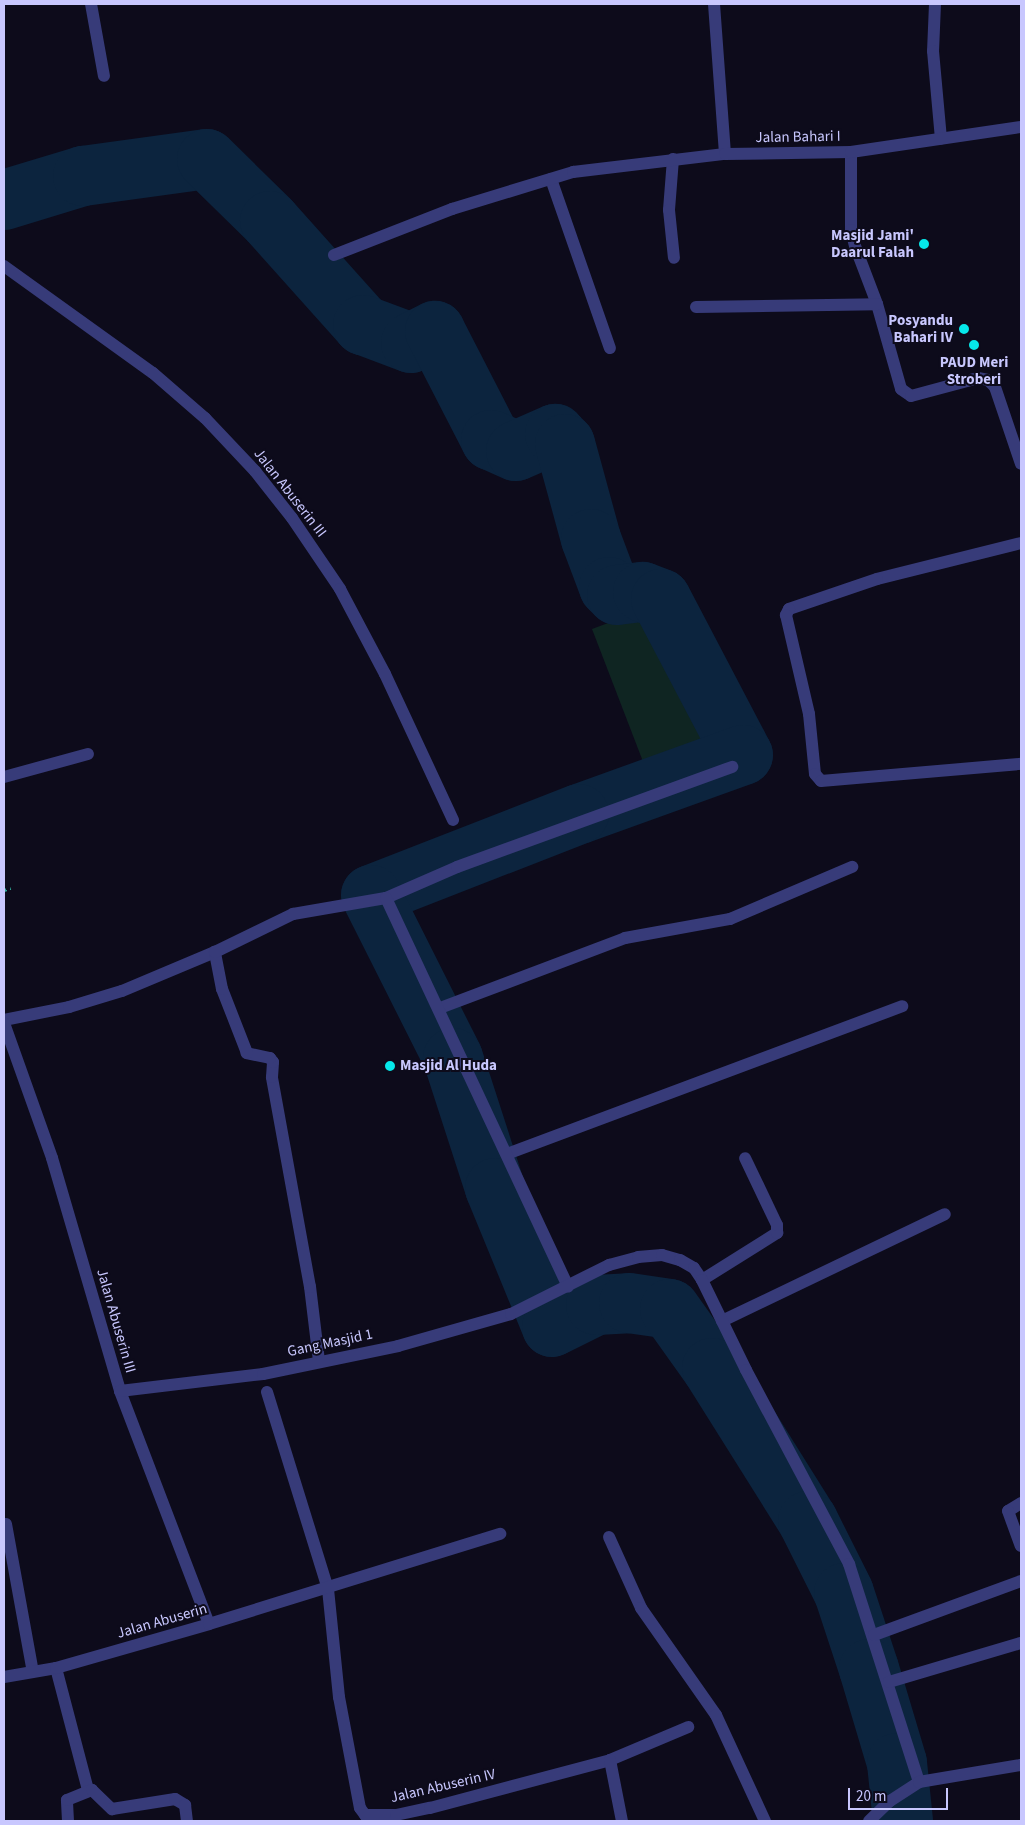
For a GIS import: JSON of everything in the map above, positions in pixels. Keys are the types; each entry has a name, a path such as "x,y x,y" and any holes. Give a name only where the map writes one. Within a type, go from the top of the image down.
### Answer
{"street":[{"path":"91,4 104,76"},
{"path":"714,4 725,154"},
{"path":"935,4 933,51 941,139"},
{"name":"Jalan Bahari I","path":"334,255 442,212 573,172 725,154 851,152 1021,127"},
{"path":"851,152 851,230 877,304 901,389 911,396 978,378 988,380 995,387 1021,464"},
{"path":"673,159 669,210 674,258"},
{"path":"551,180 610,348"},
{"name":"Jalan Abuserin III","path":"4,266 153,373 205,418 255,471 292,518 340,589 384,674 453,820"},
{"path":"696,306 877,304"},
{"path":"1021,543 877,579 789,609 786,615 809,714 815,774 821,781 1021,764"},
{"path":"4,777 88,754"},
{"name":"Jalan Abuserin III","path":"209,1624 120,1391 52,1158 4,1022 69,1007 122,991 215,952 294,914 367,903 383,898 457,867 732,767"},
{"path":"440,1008 626,938 730,919 852,867"},
{"path":"383,898 440,1008 507,1154 564,1288"},
{"path":"215,952 224,997 247,1053 270,1058 273,1062 272,1076 310,1287 318,1362"},
{"path":"507,1154 902,1006"},
{"path":"745,1158 777,1225 777,1233 702,1280 849,1564 889,1682 915,1784"},
{"path":"722,1321 945,1214"},
{"name":"Gang Masjid 1","path":"120,1391 263,1374 398,1346 511,1314 608,1265 638,1257 662,1255 694,1268 702,1280"},
{"path":"267,1392 328,1589"},
{"path":"1021,1503 1008,1511 1021,1546"},
{"path":"6,1524 33,1672"},
{"name":"Jalan Abuserin","path":"4,1678 56,1668 209,1624 328,1589 500,1534"},
{"path":"609,1537 640,1608 716,1715 765,1821"},
{"path":"874,1635 1021,1581"},
{"name":"Jalan Abuserin IV","path":"328,1589 339,1697 360,1808 365,1815 386,1818 610,1760 688,1727"},
{"path":"889,1682 1021,1644"},
{"path":"56,1668 88,1790"},
{"path":"610,1760 622,1821"},
{"path":"869,1821 890,1801 915,1784 1021,1765"},
{"path":"68,1821 67,1800 88,1790 95,1792 112,1809 176,1799 185,1805 187,1821"}],"path":[{"path":"4,890 11,888"}],"green space":[{"path":"651,607 706,750 647,772 592,629"}],"waterway":[{"path":"4,200 83,176 207,159 270,221 363,325 411,343 435,331 491,440 516,451 555,434 565,444 591,539 609,587 617,595 643,592 661,599 743,755 579,814 371,895 453,1058 495,1188 552,1327 596,1305 629,1303 670,1309 712,1368 808,1521 844,1593 869,1669 897,1763 903,1821"}],"place":[{"name":"Masjid Jami' Daarul Falah","path":"924,244"},
{"name":"Posyandu Bahari IV","path":"964,329"},
{"name":"PAUD Meri Stroberi","path":"974,345"},
{"name":"Masjid Al Huda","path":"390,1066"}]}
